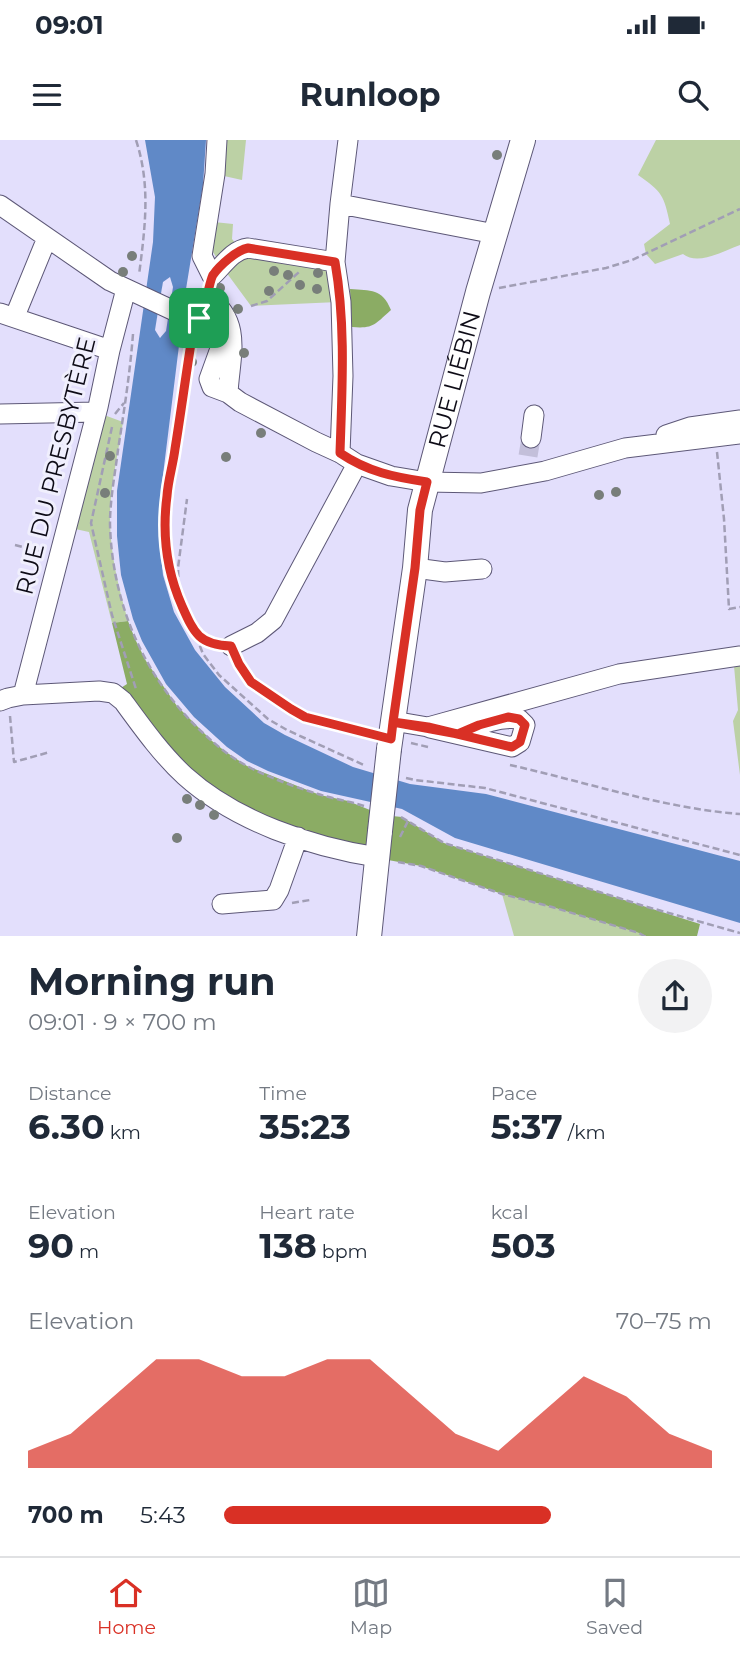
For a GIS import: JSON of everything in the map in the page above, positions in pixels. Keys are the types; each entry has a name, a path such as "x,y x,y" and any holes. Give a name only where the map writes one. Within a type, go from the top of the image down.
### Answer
{"main road":[{"name":"RUE LIÉBIN","path":"369,936 382,859 391,736 415,568 420,510 478,292 523,140"}],"street":[{"path":"212,276 202,256 215,174 217,140"},
{"path":"340,453 343,376 341,302 335,262 348,140"},
{"path":"340,204 495,234"},
{"path":"0,205 110,281 195,318 222,336 209,379 212,387 357,464 391,477 427,482 481,483 528,457 740,434"},
{"path":"47,238 7,315 110,350"},
{"path":"195,318 208,296 212,276 241,249 335,262"},
{"name":"RUE DU PRESBYTÈRE","path":"10,698 105,414 110,350 135,293"},
{"path":"208,296 225,315 233,339 234,397"},
{"path":"0,414 105,414"},
{"path":"528,457 534,415"},
{"path":"625,448 690,427 740,420"},
{"path":"231,646 257,634 272,620 357,464"},
{"path":"415,568 445,572 482,569"},
{"path":"428,737 619,674 740,656"},
{"path":"10,698 99,691 113,693 123,701 173,763 201,789 220,802 279,831 354,854 382,859"},
{"path":"391,736 428,737 458,734"},
{"path":"222,904 273,900 298,837"}],"path":[{"path":"135,293 146,224 142,160 136,140"},
{"path":"478,292 606,268 632,260 740,209"},
{"path":"251,306 267,302 302,270"},
{"path":"195,318 198,327 192,337 167,496 167,563 180,602 203,654 219,675 268,719 366,766"},
{"path":"130,370 110,523 118,583 128,621 146,661 177,706 197,727 247,766 320,795 370,807"},
{"path":"105,414 126,401"},
{"path":"112,429 91,523 112,615 139,700 137,720"},
{"path":"715,438 724,519 729,609 740,607"},
{"path":"180,602 178,568 187,499"},
{"path":"15,545 59,557"},
{"path":"194,632 205,642 216,646 231,646 251,682 305,717 391,736 428,737"},
{"path":"10,698 14,762 50,752"},
{"path":"502,763 655,801 740,814"},
{"path":"402,777 485,788 740,855"},
{"path":"385,822 402,817 444,843 740,933"},
{"path":"382,859 421,866 502,894 646,936"}],"green space":[{"path":"217,140 246,140 242,180 215,174"},
{"path":"656,140 740,140 740,245 703,258 696,259 683,254 655,264 646,254 644,244 670,224 661,195 638,175"},
{"path":"214,222 233,224 232,239 238,246 220,263 211,249"},
{"path":"248,253 332,265 338,302 251,306 226,272"},
{"path":"350,289 380,294 391,310 374,324 352,327"},
{"path":"96,412 123,422 112,485 110,524 116,573 128,621 112,623 89,532 66,527"},
{"path":"128,621 146,661 177,706 212,741 247,766 320,795 348,801 382,815 402,817 444,843 700,924 697,936 646,936 502,894 421,866 388,860 228,806 113,693 127,684 112,623"},
{"path":"740,664 740,775 733,721 738,710 734,666"},
{"path":"502,894 552,907 646,936 514,936"}],"water":[{"path":"145,140 206,140 203,185 186,289 161,491 159,536 163,575 174,612 195,650 225,687 264,723 353,767 410,784 486,794 740,861 740,923 455,838 402,809 321,791 268,771 227,747 194,717 166,684 133,619 121,575 117,536 117,491 153,242 155,197"}],"pier":[{"path":"170,277 173,287 166,331 160,338 155,330 160,299 163,282"}],"tunnel":[{"path":"528,456 531,438"}],"route":[{"path":"199,318 198,327 192,337 167,496 165,534 167,563 176,593 194,632 205,642 216,646 231,646 251,682 305,717 391,739 393,722 428,727 512,747 520,742 525,725 519,719 508,717 458,734 428,727 393,722 415,568 420,510 427,482 391,477 357,464 340,453 343,376 341,302 335,262 241,249 212,276 202,319 199,318"}]}
